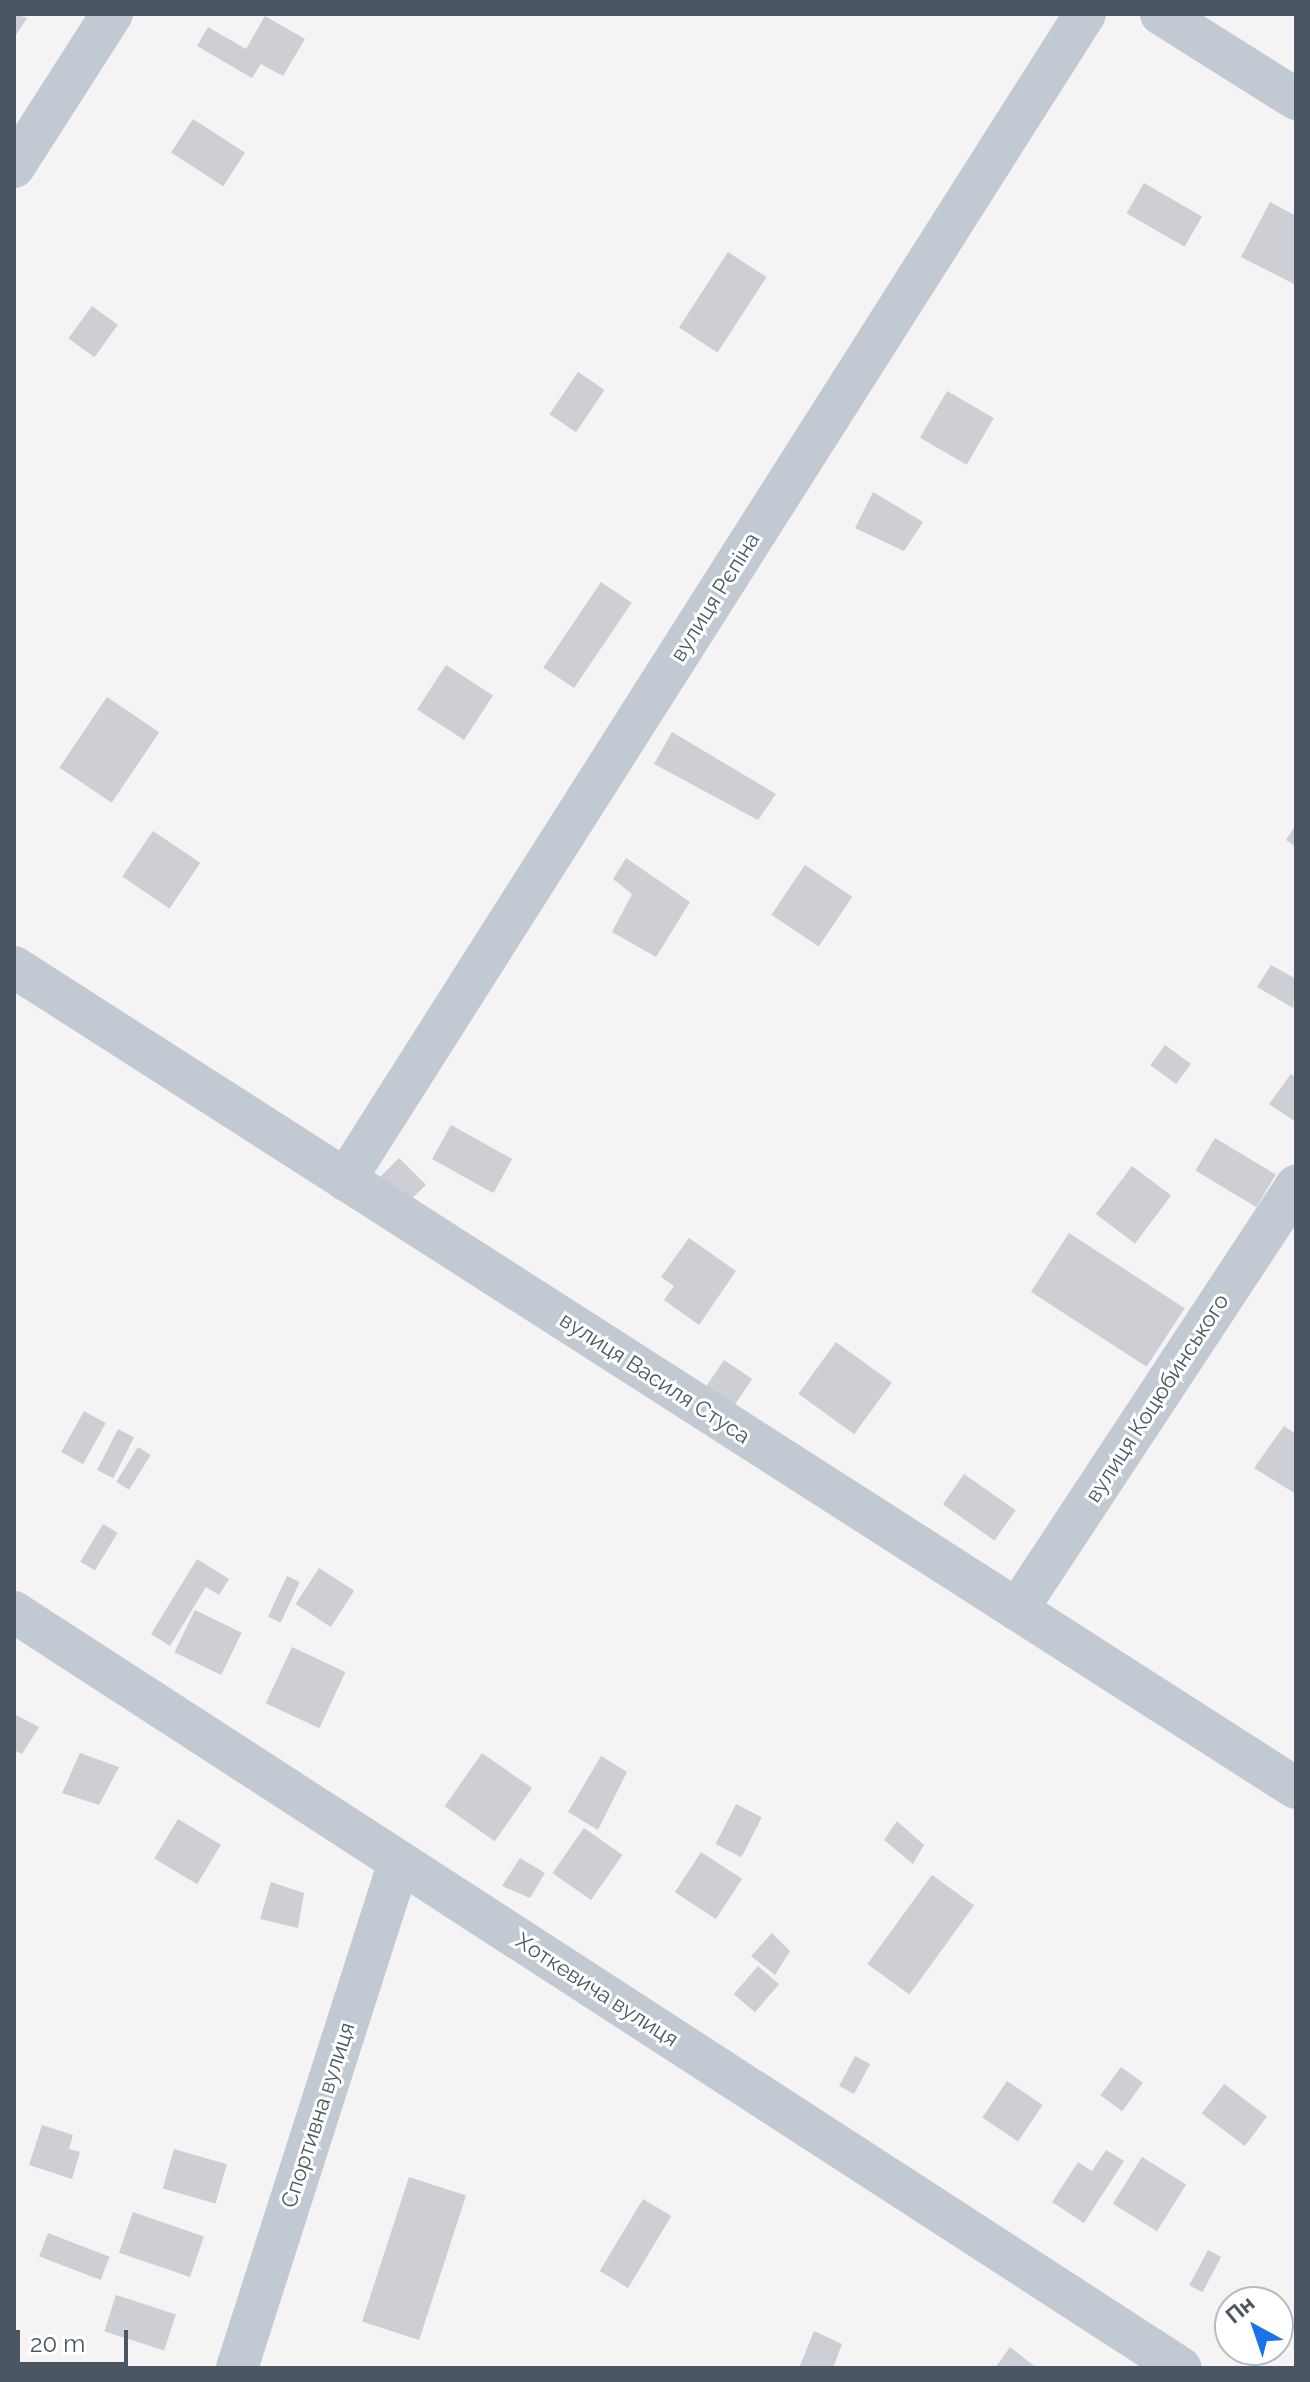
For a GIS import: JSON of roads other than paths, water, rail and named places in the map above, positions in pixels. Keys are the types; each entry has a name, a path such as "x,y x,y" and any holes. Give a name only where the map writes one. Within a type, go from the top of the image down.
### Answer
{"street":[{"path":"14,167 112,14"},
{"name":"вулиця Рєпіна","path":"345,1180 1085,14"},
{"path":"1161,14 1296,99"},
{"name":"вулиця Василя Стуса","path":"14,967 1296,1788"},
{"name":"вулиця Коцюбинського","path":"1017,1610 1296,1186"},
{"name":"Хоткевича вулиця","path":"14,1612 1181,2368"},
{"name":"Спортивна вулиця","path":"237,2368 399,1862"}]}
